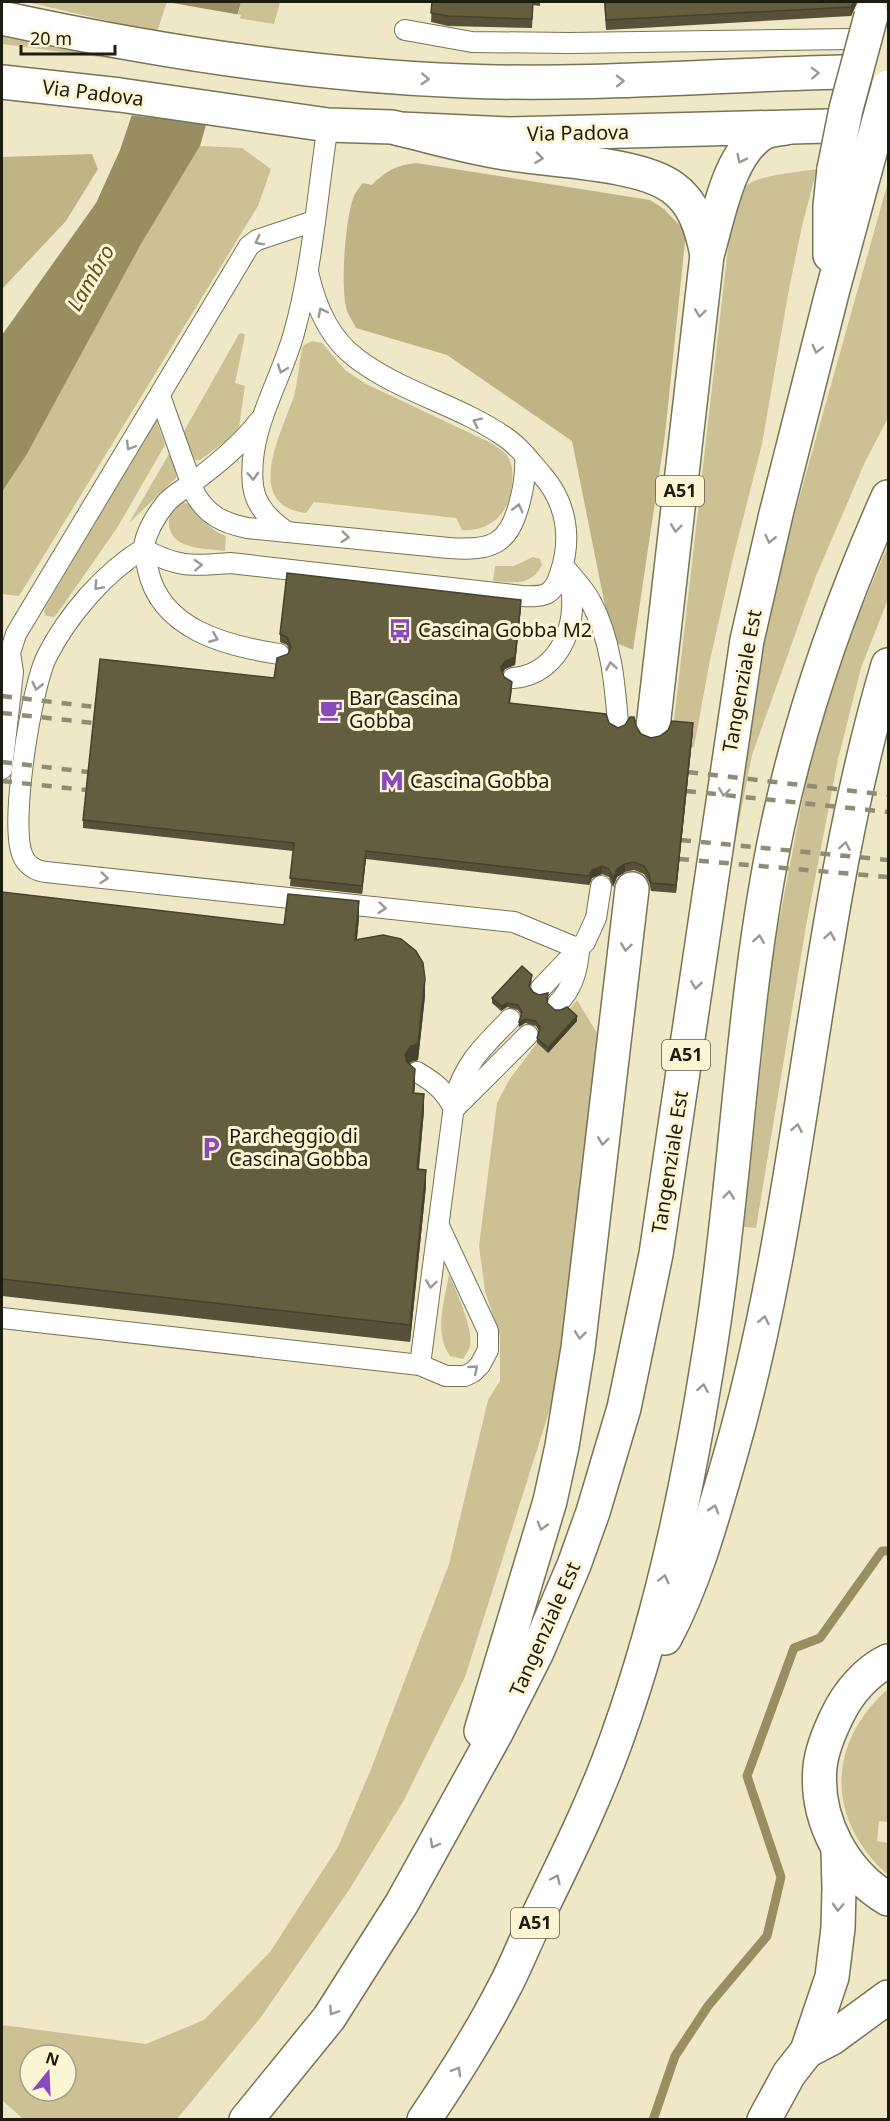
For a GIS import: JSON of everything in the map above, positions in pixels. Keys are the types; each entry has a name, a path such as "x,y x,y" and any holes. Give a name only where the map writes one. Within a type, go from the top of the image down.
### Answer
{"main road":[{"path":"2,18 134,44 261,64 366,76 527,83 841,72"},
{"path":"850,170 846,109 866,19"},
{"name":"Via Padova","path":"2,82 120,95 328,125 400,129 510,134 828,126"},
{"name":"Tangenziale Est","path":"246,2120 329,2018 402,1903 510,1707 560,1600 594,1512 624,1408 656,1254 747,640 776,514 832,293 850,170 888,87"},
{"name":"A51","path":"653,727 707,255 728,184 740,157 748,145 765,132 786,128"},
{"name":"A51","path":"400,129 509,154 620,168 662,181 680,193 692,209 701,229 707,255"},
{"name":"A51","path":"424,2120 451,2080 505,1987 572,1846 607,1765 624,1716 665,1575 708,1359 720,1278 756,958 776,833 812,692 845,597 888,497"},
{"path":"624,1716 668,1633 691,1578 708,1529 748,1389 773,1272 852,810 864,752 888,665"},
{"name":"A51","path":"462,1793 550,1501 562,1446 578,1348 617,888"},
{"path":"888,1662 868,1675 841,1707 824,1747 820,1767 822,1800 827,1824 838,1849 860,1879 870,1889 888,1899"},
{"path":"764,2120 789,2074 807,2051 832,1977 839,1889 838,1849"},
{"path":"807,2051 832,2038 888,1997"}],"lane":[{"path":"405,30 472,42 570,43 866,19"},
{"path":"287,531 267,516 255,498 252,468 261,419 283,367 308,272 328,125"},
{"path":"2,769 13,672 6,659 16,634 249,246 257,240 314,222"},
{"path":"143,549 174,563 189,566 230,563 532,596 550,593 557,585 563,566 567,535 564,513 553,488 525,455 505,437 379,373 355,358 339,342 325,320 312,290 308,272"},
{"path":"160,396 200,503 218,519 247,528 449,548 483,548 497,542 510,532 515,521 524,482 525,455"},
{"path":"261,419 249,434 192,483 173,495 150,528 143,549 150,578 159,599 176,617 215,640 279,654"},
{"path":"143,549 120,564 86,599 50,650 41,669 23,762 19,805 22,855 32,867 46,872 514,922 579,949"},
{"path":"513,678 525,677 537,672 552,660 564,641 572,618 573,606 572,592 563,566"},
{"path":"563,566 591,602 598,617 611,663 618,724"},
{"path":"541,988 579,949 596,918 617,888"},
{"path":"558,1003 564,998 574,979 579,949"},
{"path":"420,1365 459,1085 469,1063 510,1019"},
{"path":"454,1109 528,1035"},
{"path":"417,1072 445,1092 454,1109"},
{"path":"2,1318 420,1365 446,1376 465,1376 480,1365 488,1350 488,1331 439,1226"}],"shaded area":[{"path":"27,2 170,2 160,33"},
{"path":"241,2 280,2 274,24 237,18"},
{"path":"2,33 129,61 2,44"},
{"path":"200,146 242,148 271,169 258,206 19,596 2,594 2,492 27,454 141,244"},
{"path":"92,154 98,169 66,221 2,289 2,157"},
{"path":"416,163 650,200 664,209 686,232 665,435 633,650 612,641 572,441 447,355 356,328 348,313 344,287 344,255 350,209 355,194 363,183 372,185 392,169"},
{"path":"817,169 789,289 762,444 710,660 694,747 671,747 731,221 740,194 750,183 768,177"},
{"path":"888,182 888,418 865,462 816,576 752,755 721,914 759,641"},
{"path":"239,334 245,335 235,383 245,386 239,427 226,441 200,460 195,460 183,433"},
{"path":"312,341 322,343 345,370 366,384 489,442 504,452 512,467 512,485 503,512 482,528 462,530 456,518 314,502 306,513 286,507 275,496 271,481 272,464 294,396 302,349 304,345"},
{"path":"156,420 165,445 117,528 57,614 54,617 46,616 45,608"},
{"path":"169,454 176,468 176,478 129,523"},
{"path":"183,502 189,504 209,526 226,536 225,551 188,546 174,537 170,530 169,520 173,509"},
{"path":"888,545 888,599 861,668 838,759 806,926 756,1228 744,1227 773,953 808,771 839,662"},
{"path":"533,557 540,559 542,565 533,577 521,582 493,581 495,566 514,566"},
{"path":"577,1000 600,1038 554,1396 465,1677 404,1800 349,1890 261,2017 177,2119 23,2119 2,2100 2,2025 146,2044 204,2020 270,1952 338,1847 371,1769 449,1564 488,1400 500,1381 500,1336 485,1291 479,1246 497,1103 509,1080 537,1043 548,1053 567,1012"},
{"path":"449,1275 464,1310 471,1339 463,1359 450,1356 442,1338 443,1306"},
{"path":"888,1689 888,1822 879,1821 877,1841 888,1843 888,1875 868,1853 853,1830 844,1806 842,1782 844,1758 853,1734 868,1711"}],"water":[{"name":"Lambro","path":"170,2 241,2 200,146 141,244 27,454 2,492 2,335 96,203 120,150"}],"pier":[{"path":"167,2 241,15 210,124 129,115"}],"building":[{"path":"432,2 533,2 532,19 448,16 431,13"},
{"path":"605,2 854,2 851,7 606,20"},
{"path":"287,573 521,600 515,657 505,661 501,667 504,677 512,682 509,703 606,714 609,723 618,728 625,725 630,717 634,717 641,734 651,738 660,736 668,730 672,721 693,723 676,885 651,883 644,866 634,862 617,869 613,879 609,869 602,866 592,870 589,876 366,851 362,886 290,878 294,843 83,820 100,659 274,678 277,658 288,654 291,647 287,637 280,634"},
{"name":"Parcheggio di Cascina Gobba","path":"2,892 284,925 288,894 359,901 355,940 383,935 401,939 416,951 423,963 425,979 418,1044 411,1046 405,1055 407,1062 415,1069 413,1093 424,1094 417,1169 426,1170 410,1325 2,1279"},
{"path":"522,966 532,975 529,986 533,992 539,995 548,993 547,1003 555,1010 567,1007 577,1016 548,1048 537,1038 540,1028 536,1021 525,1019 519,1022 522,1012 518,1005 507,1003 501,1006 492,998"}],"waterway":[{"path":"653,2120 675,2056 708,2006 767,1936 781,1877 747,1776 794,1648 820,1638 882,1551 888,1551"}],"tunnel":[{"path":"841,72 888,73"}],"railway":[{"path":"2,696 95,707"},
{"path":"2,713 94,723"},
{"path":"2,762 88,772"},
{"path":"688,772 888,795"},
{"path":"2,781 86,790"},
{"path":"686,791 888,812"},
{"path":"681,840 888,860"},
{"path":"679,859 888,877"}],"place":[{"name":"Cascina Gobba M2","path":"400,630"},
{"name":"Bar Cascina Gobba","path":"331,710"},
{"name":"Cascina Gobba","path":"392,781"},
{"name":"Parcheggio di Cascina Gobba","path":"211,1148"}]}
